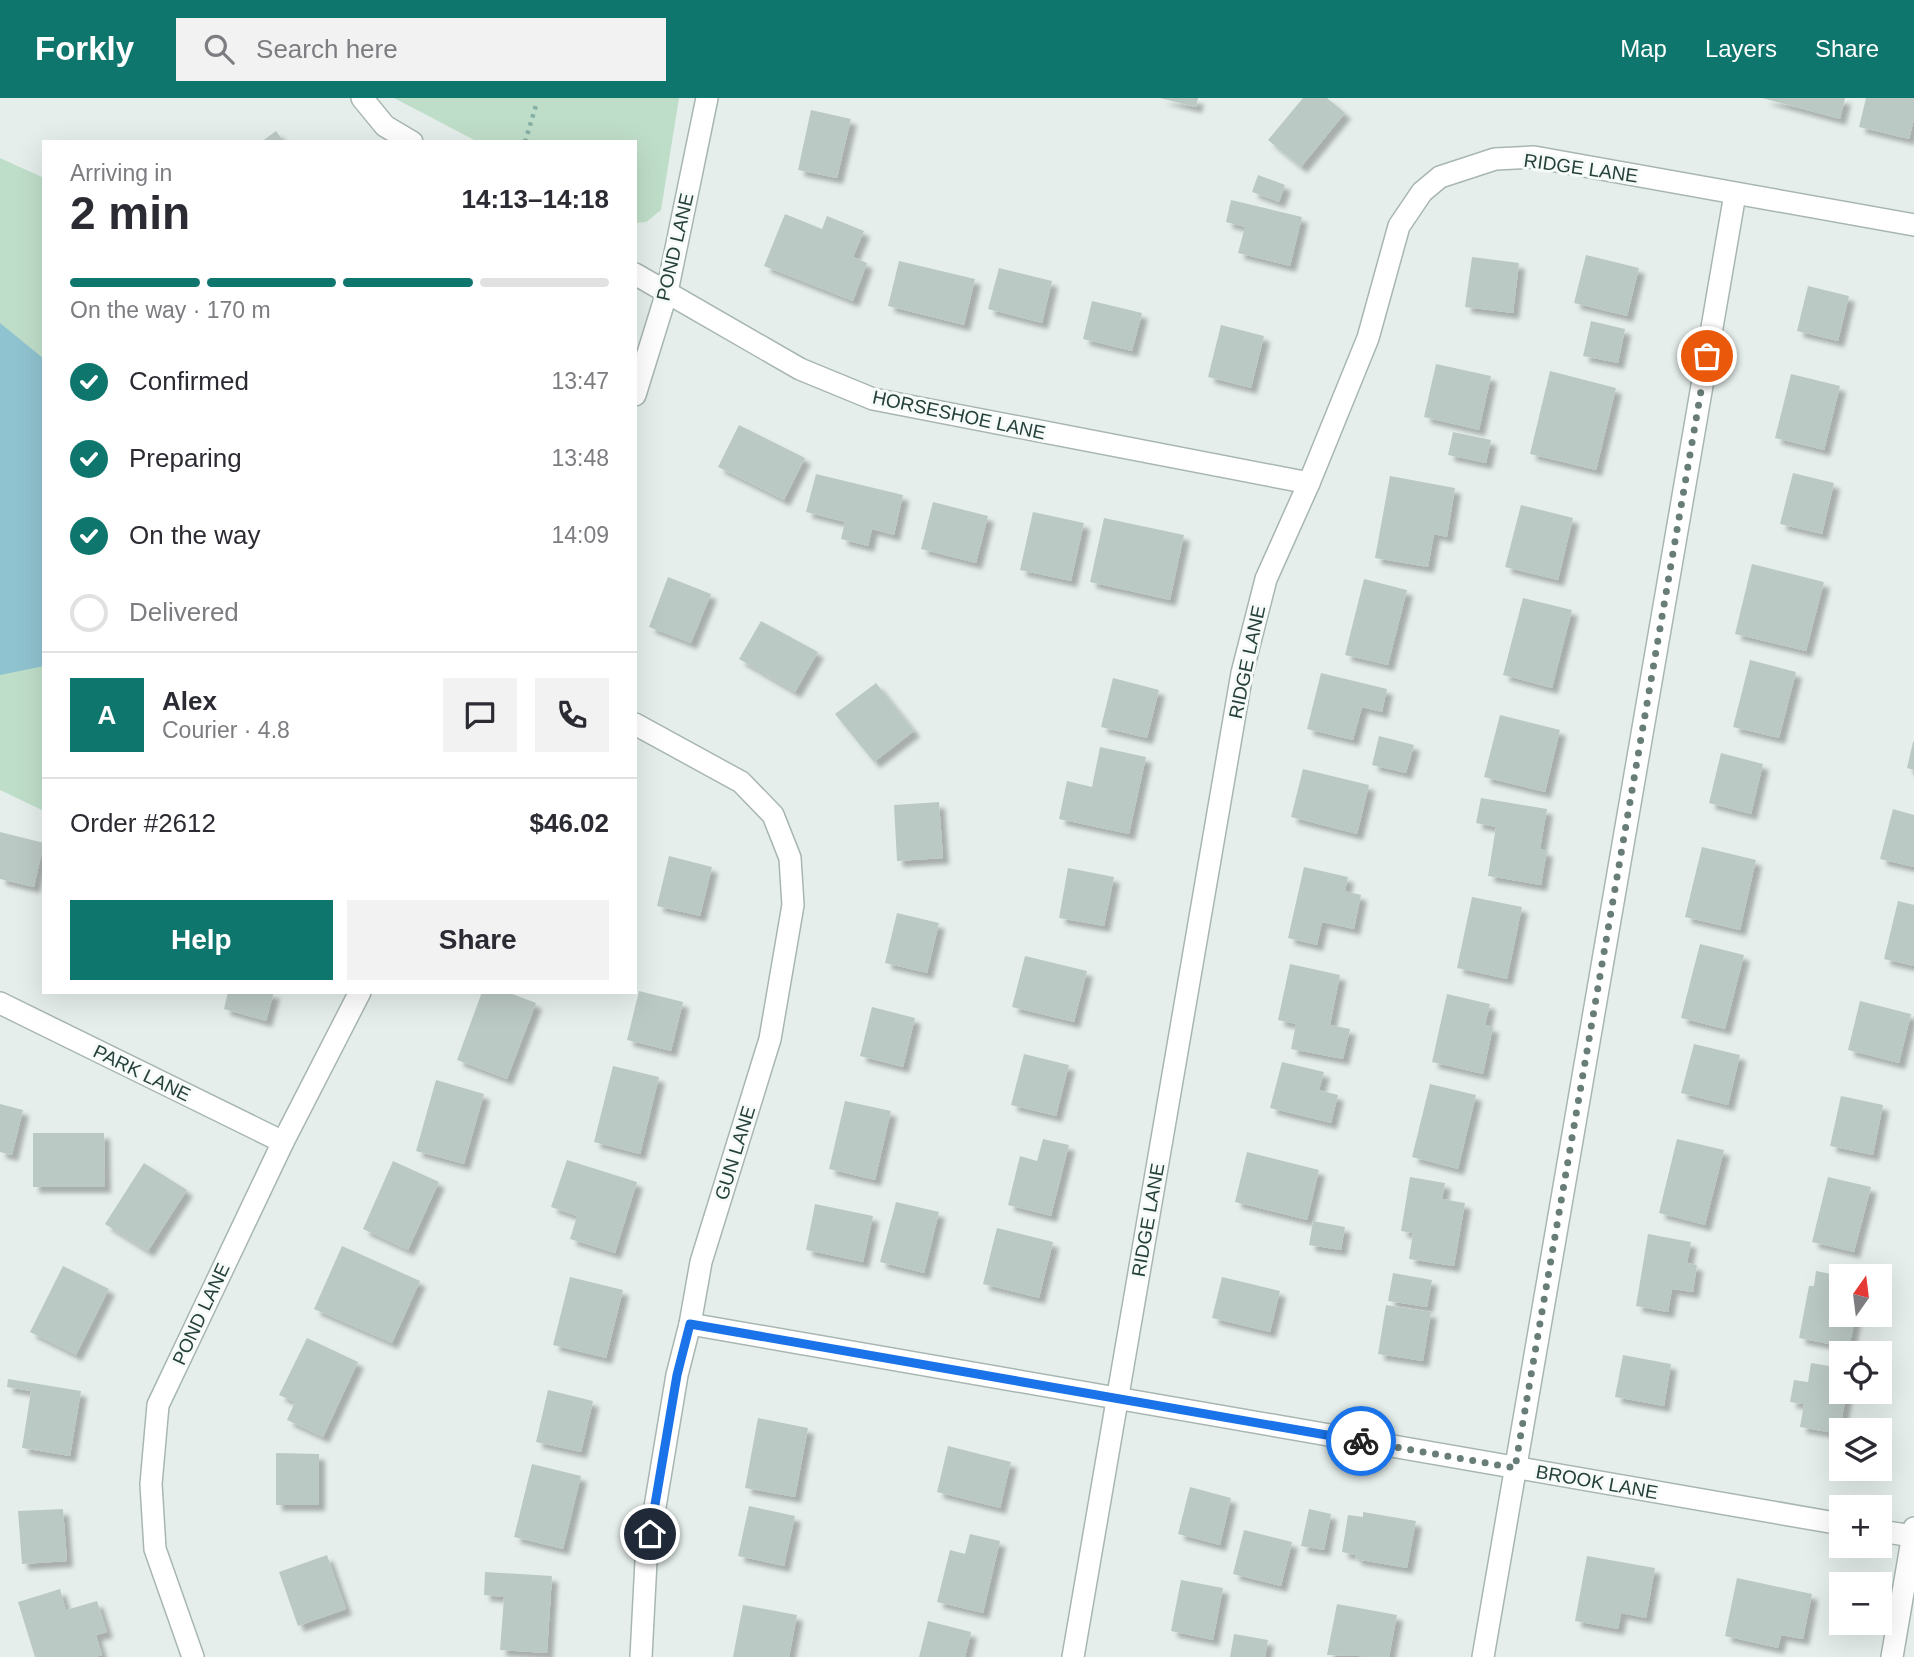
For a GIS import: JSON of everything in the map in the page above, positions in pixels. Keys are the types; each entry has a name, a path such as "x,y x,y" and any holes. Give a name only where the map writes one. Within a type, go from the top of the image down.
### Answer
{"street":[{"path":"362,98 385,126 409,140"},
{"name":"POND LANE","path":"637,389 667,292 707,98"},
{"name":"RIDGE LANE","path":"1073,1657 1242,673 1266,579 1309,483 1368,338 1399,226 1422,192 1440,177 1495,159 1534,157 1914,225"},
{"path":"1483,1657 1735,194"},
{"name":"HORSESHOE LANE","path":"637,275 800,369 873,399 1309,483"},
{"name":"GUN LANE","path":"637,725 741,782 773,815 790,858 793,905 770,1040 701,1262 690,1324 677,1375 646,1561 641,1657"},
{"name":"POND LANE","path":"193,1657 155,1549 151,1484 158,1405 283,1142 359,994"},
{"name":"PARK LANE","path":"0,1003 283,1142"},
{"name":"BROOK LANE","path":"690,1324 1829,1522"},
{"path":"1892,1531 1913,1532 1892,1657"}],"path":[{"path":"526,140 537,102"}],"green space":[{"path":"394,98 679,98 661,210 646,222 637,223 637,140 474,140"},
{"path":"0,158 42,177 42,810 0,790"}],"water":[{"path":"0,323 42,357 42,666 0,675"}],"building":[{"path":"1160,98 1198,98 1196,107"},
{"path":"1303,98 1327,98 1345,113 1301,167 1268,140"},
{"path":"1762,98 1845,98 1840,119"},
{"path":"1866,98 1914,98 1914,119 1909,139 1859,127"},
{"path":"811,110 851,119 837,178 798,170"},
{"path":"276,131 283,140 264,140"},
{"path":"1258,175 1285,185 1279,202 1252,192"},
{"path":"1231,200 1302,217 1290,266 1238,253 1245,227 1226,222"},
{"path":"785,214 822,229 827,216 864,231 853,257 867,263 853,301 764,266"},
{"path":"1586,255 1639,268 1627,316 1574,303"},
{"path":"1472,257 1519,263 1513,313 1465,307"},
{"path":"899,261 975,279 964,325 888,306"},
{"path":"999,268 1052,281 1042,323 988,309"},
{"path":"1808,286 1849,296 1838,341 1797,331"},
{"path":"1092,301 1142,313 1132,351 1083,339"},
{"path":"1591,321 1625,329 1618,363 1583,356"},
{"path":"1221,325 1264,336 1251,388 1208,377"},
{"path":"1436,364 1491,376 1479,430 1424,417"},
{"path":"1550,371 1616,388 1596,470 1530,454"},
{"path":"1791,374 1840,386 1824,450 1775,438"},
{"path":"739,425 805,458 784,500 718,467"},
{"path":"1453,432 1491,440 1486,463 1448,455"},
{"path":"1793,473 1834,483 1822,534 1780,524"},
{"path":"816,474 903,495 894,535 872,529 868,546 841,539 845,522 806,512"},
{"path":"1390,476 1455,488 1447,537 1434,534 1428,567 1375,558"},
{"path":"933,502 988,516 976,563 921,549"},
{"path":"1521,505 1573,518 1558,580 1505,567"},
{"path":"1033,512 1084,523 1071,581 1020,570"},
{"path":"1104,518 1184,535 1170,600 1090,582"},
{"path":"1752,564 1824,582 1806,651 1735,634"},
{"path":"668,577 711,594 691,643 649,627"},
{"path":"1364,579 1407,590 1388,665 1345,655"},
{"path":"1523,598 1572,610 1552,688 1503,675"},
{"path":"761,621 818,652 795,692 739,659"},
{"path":"1750,660 1796,672 1779,738 1733,727"},
{"path":"1321,673 1387,689 1382,712 1362,707 1353,740 1307,729"},
{"path":"1113,678 1159,690 1147,738 1101,727"},
{"path":"876,683 914,731 874,762 835,714"},
{"path":"1500,715 1560,730 1545,792 1484,777"},
{"path":"1379,736 1414,745 1406,773 1372,765"},
{"path":"1914,742 1914,770 1907,768"},
{"path":"1100,747 1146,757 1129,834 1059,819 1067,781 1092,787"},
{"path":"1721,753 1763,764 1751,814 1709,803"},
{"path":"1303,769 1369,785 1357,834 1291,817"},
{"path":"1481,798 1547,809 1540,849 1547,851 1541,885 1488,876 1496,827 1476,823"},
{"path":"939,802 943,858 897,861 894,805"},
{"path":"1893,809 1914,815 1914,867 1880,859"},
{"path":"0,832 42,842 34,887 0,879"},
{"path":"1702,847 1756,860 1740,930 1685,917"},
{"path":"669,856 712,867 700,916 657,906"},
{"path":"1304,867 1348,877 1345,891 1361,895 1354,929 1322,922 1317,945 1288,938"},
{"path":"1068,868 1114,877 1104,926 1059,918"},
{"path":"1472,897 1522,907 1507,979 1457,968"},
{"path":"1898,901 1914,905 1914,966 1884,959"},
{"path":"897,913 939,923 927,973 885,963"},
{"path":"1700,944 1744,955 1725,1029 1681,1018"},
{"path":"1025,956 1087,971 1074,1022 1012,1007"},
{"path":"1290,964 1340,975 1330,1025 1350,1029 1343,1059 1291,1049 1296,1024 1278,1020"},
{"path":"639,991 683,1002 671,1051 627,1040"},
{"path":"228,994 273,994 266,1021 224,1009"},
{"path":"481,994 512,994 536,1003 507,1079 457,1060"},
{"path":"1447,994 1490,1004 1485,1025 1493,1027 1483,1074 1432,1062"},
{"path":"1860,1001 1911,1014 1899,1063 1848,1050"},
{"path":"872,1007 915,1018 903,1067 860,1056"},
{"path":"1694,1044 1740,1055 1728,1105 1681,1093"},
{"path":"1024,1054 1069,1065 1056,1116 1011,1105"},
{"path":"1282,1062 1324,1072 1319,1090 1338,1095 1331,1123 1270,1108"},
{"path":"613,1066 659,1077 640,1154 594,1142"},
{"path":"436,1080 484,1094 464,1164 416,1151"},
{"path":"1430,1084 1476,1095 1458,1169 1412,1157"},
{"path":"1841,1096 1883,1105 1873,1155 1830,1146"},
{"path":"845,1101 891,1111 875,1180 829,1169"},
{"path":"0,1104 23,1110 12,1155 0,1152"},
{"path":"33,1133 104,1133 105,1187 33,1187"},
{"path":"1043,1139 1069,1145 1051,1216 1008,1205 1020,1156 1037,1161"},
{"path":"1677,1139 1724,1150 1705,1225 1659,1213"},
{"path":"1247,1152 1319,1170 1307,1220 1235,1202"},
{"path":"567,1160 637,1182 615,1253 570,1239 577,1216 551,1207"},
{"path":"393,1161 439,1182 408,1250 363,1229"},
{"path":"144,1163 187,1190 148,1251 105,1224"},
{"path":"1410,1177 1445,1183 1442,1199 1465,1203 1454,1266 1409,1259 1413,1233 1401,1231"},
{"path":"1828,1177 1871,1187 1854,1252 1812,1242"},
{"path":"896,1202 939,1212 924,1273 880,1262"},
{"path":"815,1204 873,1216 863,1262 806,1250"},
{"path":"1313,1221 1345,1227 1341,1250 1309,1245"},
{"path":"997,1228 1053,1242 1039,1298 983,1284"},
{"path":"1648,1234 1691,1242 1687,1263 1697,1265 1693,1292 1672,1289 1668,1312 1636,1306"},
{"path":"342,1246 420,1281 392,1343 314,1309"},
{"path":"63,1266 109,1289 76,1355 30,1332"},
{"path":"1816,1271 1829,1274 1829,1327 1853,1327 1850,1341 1829,1341 1829,1344 1799,1338 1809,1286 1814,1286"},
{"path":"1393,1273 1432,1280 1427,1307 1388,1301"},
{"path":"570,1277 623,1290 606,1358 553,1345"},
{"path":"1222,1277 1280,1291 1270,1332 1212,1318"},
{"path":"1386,1305 1431,1312 1423,1361 1378,1354"},
{"path":"307,1338 358,1362 323,1437 287,1420 295,1402 279,1395"},
{"path":"1623,1355 1671,1364 1664,1406 1615,1397"},
{"path":"1811,1363 1829,1366 1829,1404 1845,1404 1842,1418 1829,1418 1829,1432 1800,1427 1804,1404 1790,1402 1794,1380 1808,1382"},
{"path":"8,1379 81,1391 70,1456 22,1448 31,1391 7,1387"},
{"path":"548,1390 593,1401 581,1452 536,1442"},
{"path":"758,1418 808,1428 795,1497 745,1488"},
{"path":"948,1446 1011,1462 1000,1508 937,1492"},
{"path":"276,1453 319,1454 319,1505 276,1505"},
{"path":"532,1464 581,1476 563,1549 514,1537"},
{"path":"1190,1487 1231,1498 1220,1545 1178,1534"},
{"path":"749,1506 795,1516 784,1566 738,1556"},
{"path":"63,1509 67,1561 22,1564 18,1511"},
{"path":"1309,1509 1331,1514 1324,1550 1301,1546"},
{"path":"1363,1512 1416,1521 1407,1568 1355,1559 1356,1555 1342,1552 1348,1515 1363,1517"},
{"path":"1244,1530 1292,1542 1281,1586 1233,1574"},
{"path":"970,1534 1000,1541 983,1613 937,1602 950,1550 965,1554"},
{"path":"327,1555 346,1609 298,1626 279,1572"},
{"path":"1587,1556 1655,1568 1646,1618 1621,1613 1618,1629 1575,1621"},
{"path":"485,1572 552,1576 547,1653 500,1650 504,1597 484,1595"},
{"path":"1737,1578 1812,1594 1803,1639 1781,1635 1778,1648 1725,1636"},
{"path":"1181,1580 1223,1588 1213,1640 1171,1631"},
{"path":"60,1589 66,1610 97,1601 107,1632 96,1635 102,1655 35,1657 18,1602"},
{"path":"1337,1604 1397,1615 1389,1657 1327,1655"},
{"path":"743,1605 797,1615 789,1657 733,1657"},
{"path":"928,1621 971,1632 965,1657 919,1657"},
{"path":"1234,1634 1268,1640 1265,1657 1230,1657"}],"way so far":[{"path":"1361,1441 1515,1468 1707,356"}],"route":[{"path":"650,1534 677,1375 690,1324 1361,1441"}]}
